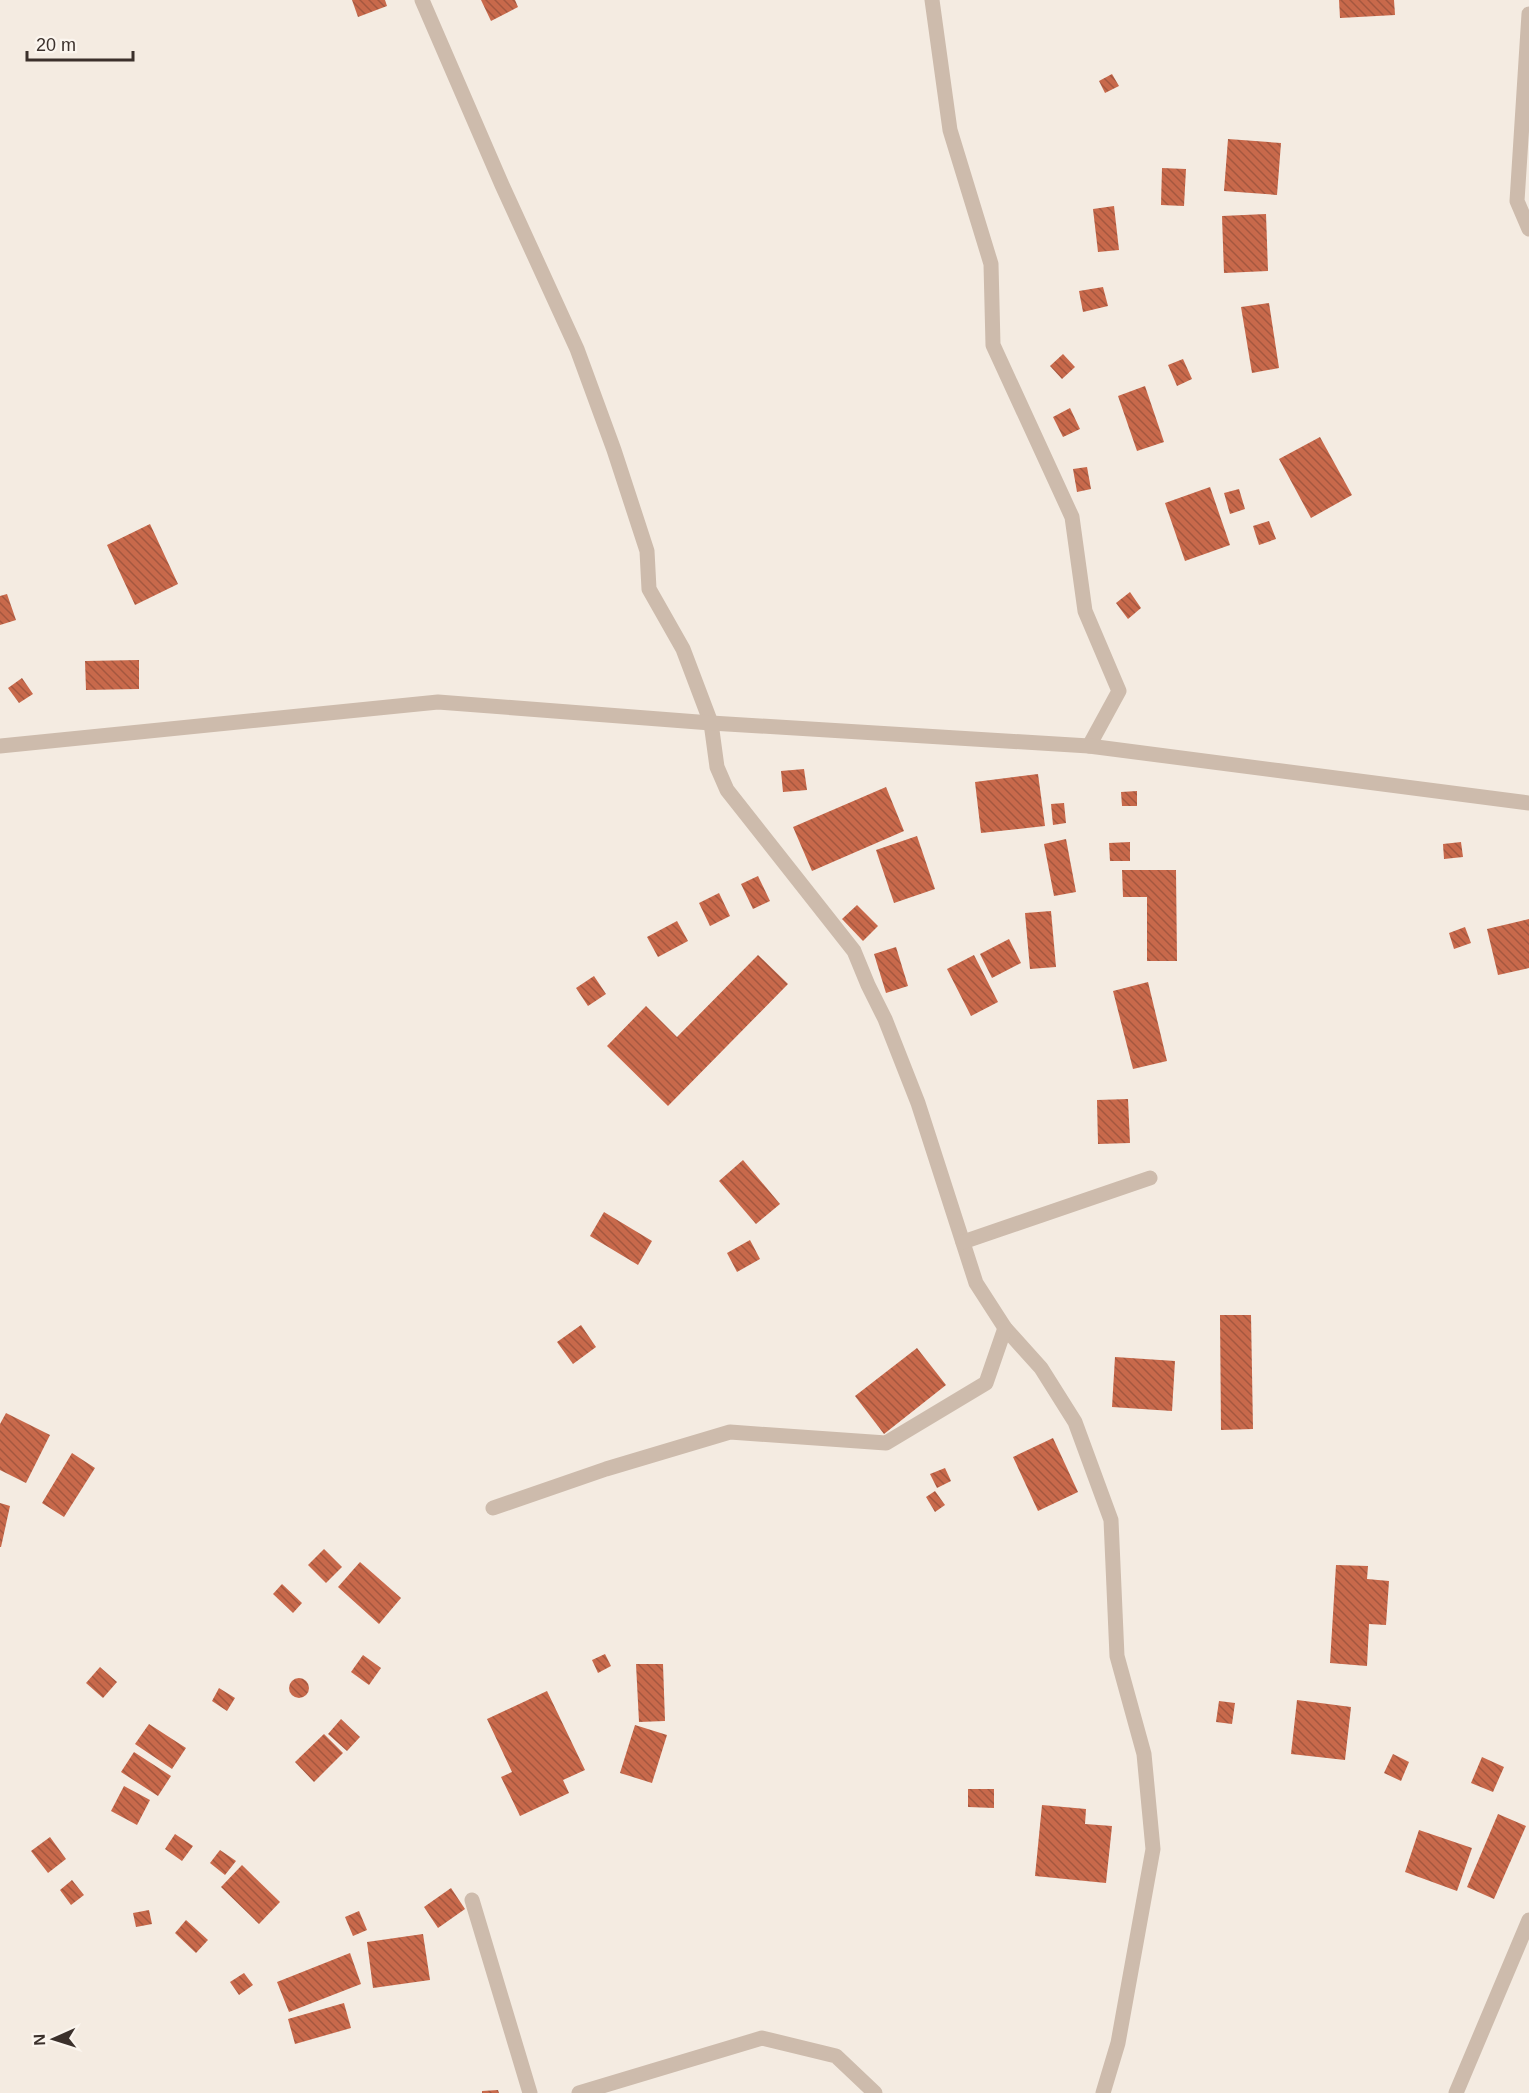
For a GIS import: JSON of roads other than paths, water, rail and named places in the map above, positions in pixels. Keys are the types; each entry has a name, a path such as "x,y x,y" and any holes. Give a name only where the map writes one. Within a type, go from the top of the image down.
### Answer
{"street":[{"path":"422,0 502,186 577,349 614,450 647,551 649,589 683,649 711,723 717,767 727,790 854,951 885,1019 918,1103 976,1283 1005,1328 1041,1368 1075,1422 1111,1520 1117,1656 1144,1754 1153,1849 1118,2043 1103,2093"},
{"path":"932,0 950,130 991,264 993,345 1072,517 1086,611 1119,691 1089,746"},
{"path":"1529,14 1517,201 1529,229"},
{"path":"0,746 438,702 711,723 1089,746 1529,803"},
{"path":"963,1242 1150,1178"},
{"path":"493,1508 606,1469 730,1432 886,1443 986,1383 1005,1328"},
{"path":"472,1900 530,2093"},
{"path":"1456,2093 1529,1920"},
{"path":"579,2093 762,2038 836,2056 875,2093"}]}
